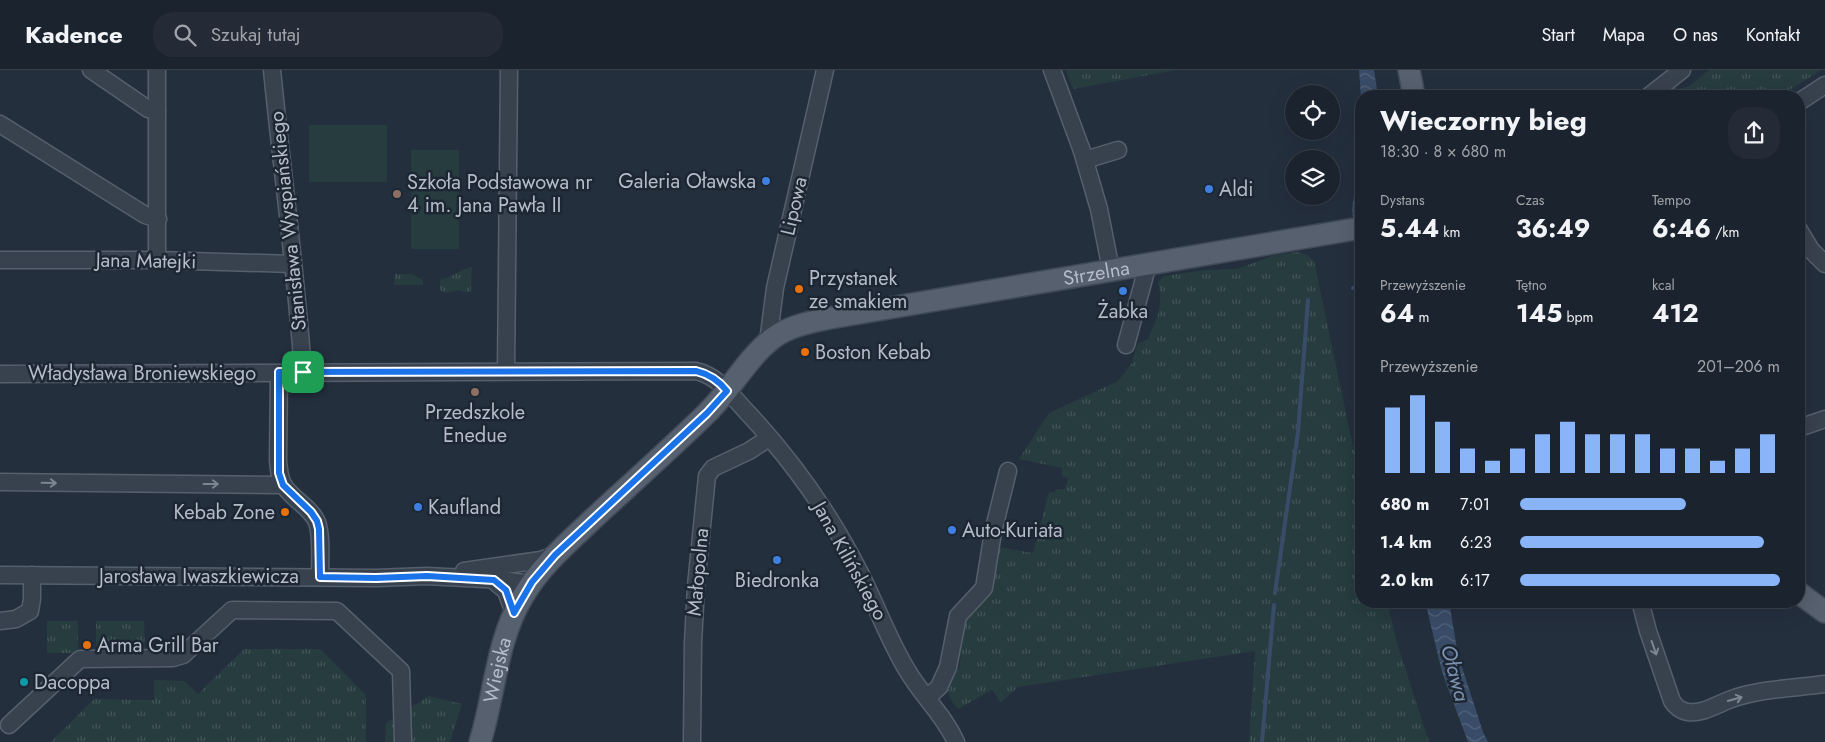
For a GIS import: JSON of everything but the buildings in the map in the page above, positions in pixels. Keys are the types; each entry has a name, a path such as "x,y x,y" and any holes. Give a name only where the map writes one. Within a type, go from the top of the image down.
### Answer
{"main road":[{"path":"1409,70 1413,90"},
{"name":"Strzelna","path":"768,342 783,332 830,318 1355,229"},
{"name":"Wiejska","path":"480,742 502,648 514,613 532,581 555,555 707,413 768,342"},
{"path":"1805,597 1825,612"}],"street":[{"path":"91,70 148,109 157,111"},
{"path":"157,70 157,260"},
{"name":"Stanisława Wyspiańskiego","path":"272,70 292,264 299,308 303,372"},
{"path":"506,371 509,70"},
{"name":"Lipowa","path":"768,342 776,284 825,70"},
{"path":"1052,70 1084,156 1101,215 1111,270"},
{"path":"1657,90 1682,70"},
{"path":"1805,98 1825,85"},
{"path":"0,124 145,215 158,220"},
{"path":"1084,156 1118,150"},
{"path":"1805,240 1811,250 1825,264"},
{"name":"Jana Matejki","path":"0,260 157,260 292,264"},
{"path":"1126,345 1148,264"},
{"name":"Władysława Broniewskiego","path":"0,374 696,371 713,378 727,391"},
{"path":"279,372 279,473 283,485 311,512 317,521 319,529 320,577"},
{"name":"Jana Kilińskiego","path":"727,391 808,486 828,516 860,574 907,670 941,715 956,742"},
{"path":"1805,426 1825,419"},
{"name":"Małopolna","path":"692,742 692,643 707,476 713,468 749,451 769,438"},
{"path":"927,698 935,692 943,680 948,667 958,616 984,588 993,532 1008,471"},
{"path":"0,482 283,485"},
{"name":"Jarosława Iwaszkiewicza","path":"0,575 376,578 427,576 511,565 541,560 555,555"},
{"path":"511,565 526,571 532,581"},
{"path":"0,621 16,619 30,611 32,575"},
{"name":"Jarosława Iwaszkiewicza","path":"427,576 522,583 532,581"},
{"path":"494,580 506,590 514,613"},
{"path":"1642,608 1672,701 1684,711 1700,711 1713,708 1729,700 1750,694 1825,684"},
{"path":"9,725 80,660 173,658 183,655 232,610 337,610 401,671 403,742"}],"green space":[{"path":"1066,70 1176,70 1073,89"},
{"path":"1709,70 1821,70 1789,90 1668,90 1670,88 1687,87"},
{"path":"309,125 387,125 387,182 309,182"},
{"path":"411,150 459,150 459,249 411,249"},
{"path":"1297,252 1307,255 1314,261 1355,456 1355,608 1389,608 1397,643 1429,742 1249,742 1255,651 1018,687 1001,702 992,690 958,709 948,690 953,670 959,669 961,656 955,655 958,628 997,547 1033,553 1049,492 1054,492 1056,489 1065,489 1068,478 1062,476 1062,468 1019,459 1049,413 1118,381 1132,363 1137,344 1148,339 1160,305 1158,282 1164,276 1205,270 1237,269 1272,256"},
{"path":"472,267 471,292 459,290 447,292 440,290 440,280"},
{"path":"395,274 412,274 423,280 423,285 394,285"},
{"path":"47,621 78,621 78,653 47,653"},
{"path":"96,621 144,621 145,652 96,653"},
{"path":"244,649 320,649 366,695 366,742 51,742 94,699 154,700 154,680 184,681 198,694"},
{"path":"429,696 462,704 450,742 385,742 386,723"}],"water":[{"path":"1359,70 1374,70 1377,90 1361,90"},
{"path":"1355,187 1355,230 1352,210"},
{"name":"Oława","path":"1427,608 1450,608 1458,655 1488,742 1468,742 1442,672"}],"waterway":[{"path":"1275,593 1298,432 1308,300"},
{"path":"1262,742 1274,605"}],"place":[{"name":"Galeria Oławska","path":"766,181"},
{"name":"Aldi","path":"1209,189"},
{"name":"Szkoła Podstawowa nr 4 im. Jana Pawła II","path":"397,194"},
{"name":"Przystanek ze smakiem","path":"799,289"},
{"name":"Żabka","path":"1123,291"},
{"name":"Boston Kebab","path":"805,352"},
{"name":"Przedszkole Enedue","path":"475,392"},
{"name":"Kaufland","path":"418,507"},
{"name":"Kebab Zone","path":"285,512"},
{"name":"Auto-Kuriata","path":"952,530"},
{"name":"Biedronka","path":"777,560"},
{"name":"Arma Grill Bar","path":"87,645"},
{"name":"Dacoppa","path":"24,682"}],"route":[{"path":"696,371 713,378 727,391 707,413 555,555 532,582 514,613 506,590 494,580 427,576 376,578 320,577 319,529 317,521 311,512 283,485 278,461 279,372 303,372 696,371"}]}
